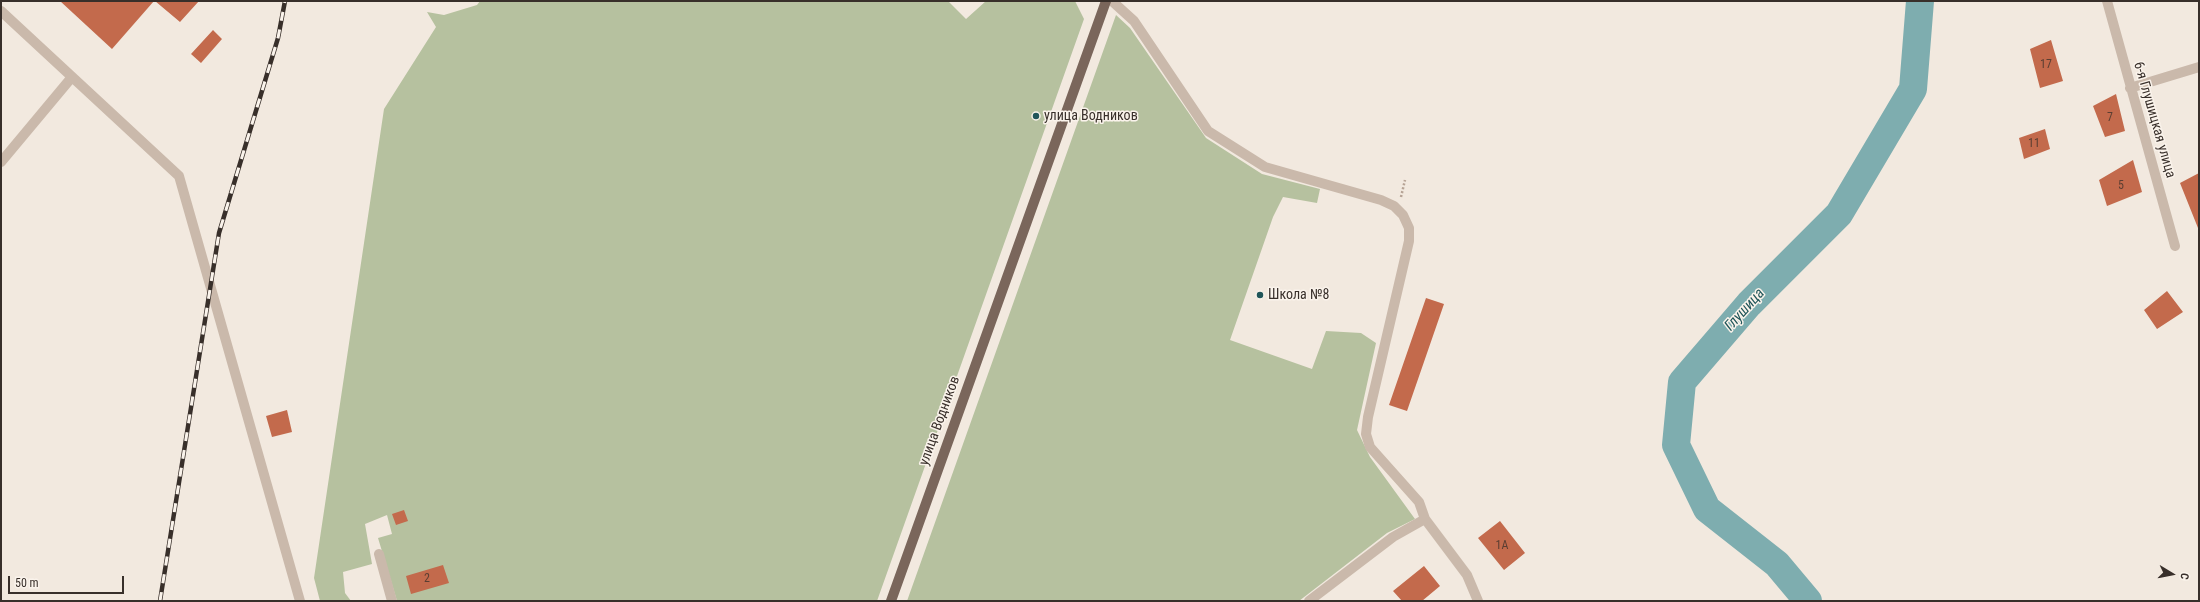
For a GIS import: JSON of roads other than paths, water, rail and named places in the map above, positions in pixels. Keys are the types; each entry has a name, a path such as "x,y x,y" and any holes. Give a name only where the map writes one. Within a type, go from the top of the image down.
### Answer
{"main road":[{"name":"улица Водников","path":"891,601 1106,1"}],"street":[{"path":"1112,1 1134,21 1208,131 1265,167 1381,200 1394,206 1403,215 1409,228 1409,241 1368,417 1366,434 1370,447 1419,502 1425,519 1467,575 1478,601"},
{"name":"6-я Глушицкая улица","path":"2107,1 2175,246"},
{"path":"1,11 179,176 300,601"},
{"path":"2130,88 2199,67"},
{"path":"1,162 72,77"},
{"path":"1309,601 1393,537 1425,519"},
{"path":"379,554 392,601"}],"waterway":[{"name":"Глушица","path":"1808,601 1777,564 1707,509 1676,445 1682,382 1749,304 1839,214 1913,89 1920,1"}],"railway":[{"path":"160,601 219,233 278,38 285,1"}],"place":[{"name":"улица Водников","path":"1036,116"},
{"name":"Школа №8","path":"1260,295"}]}
